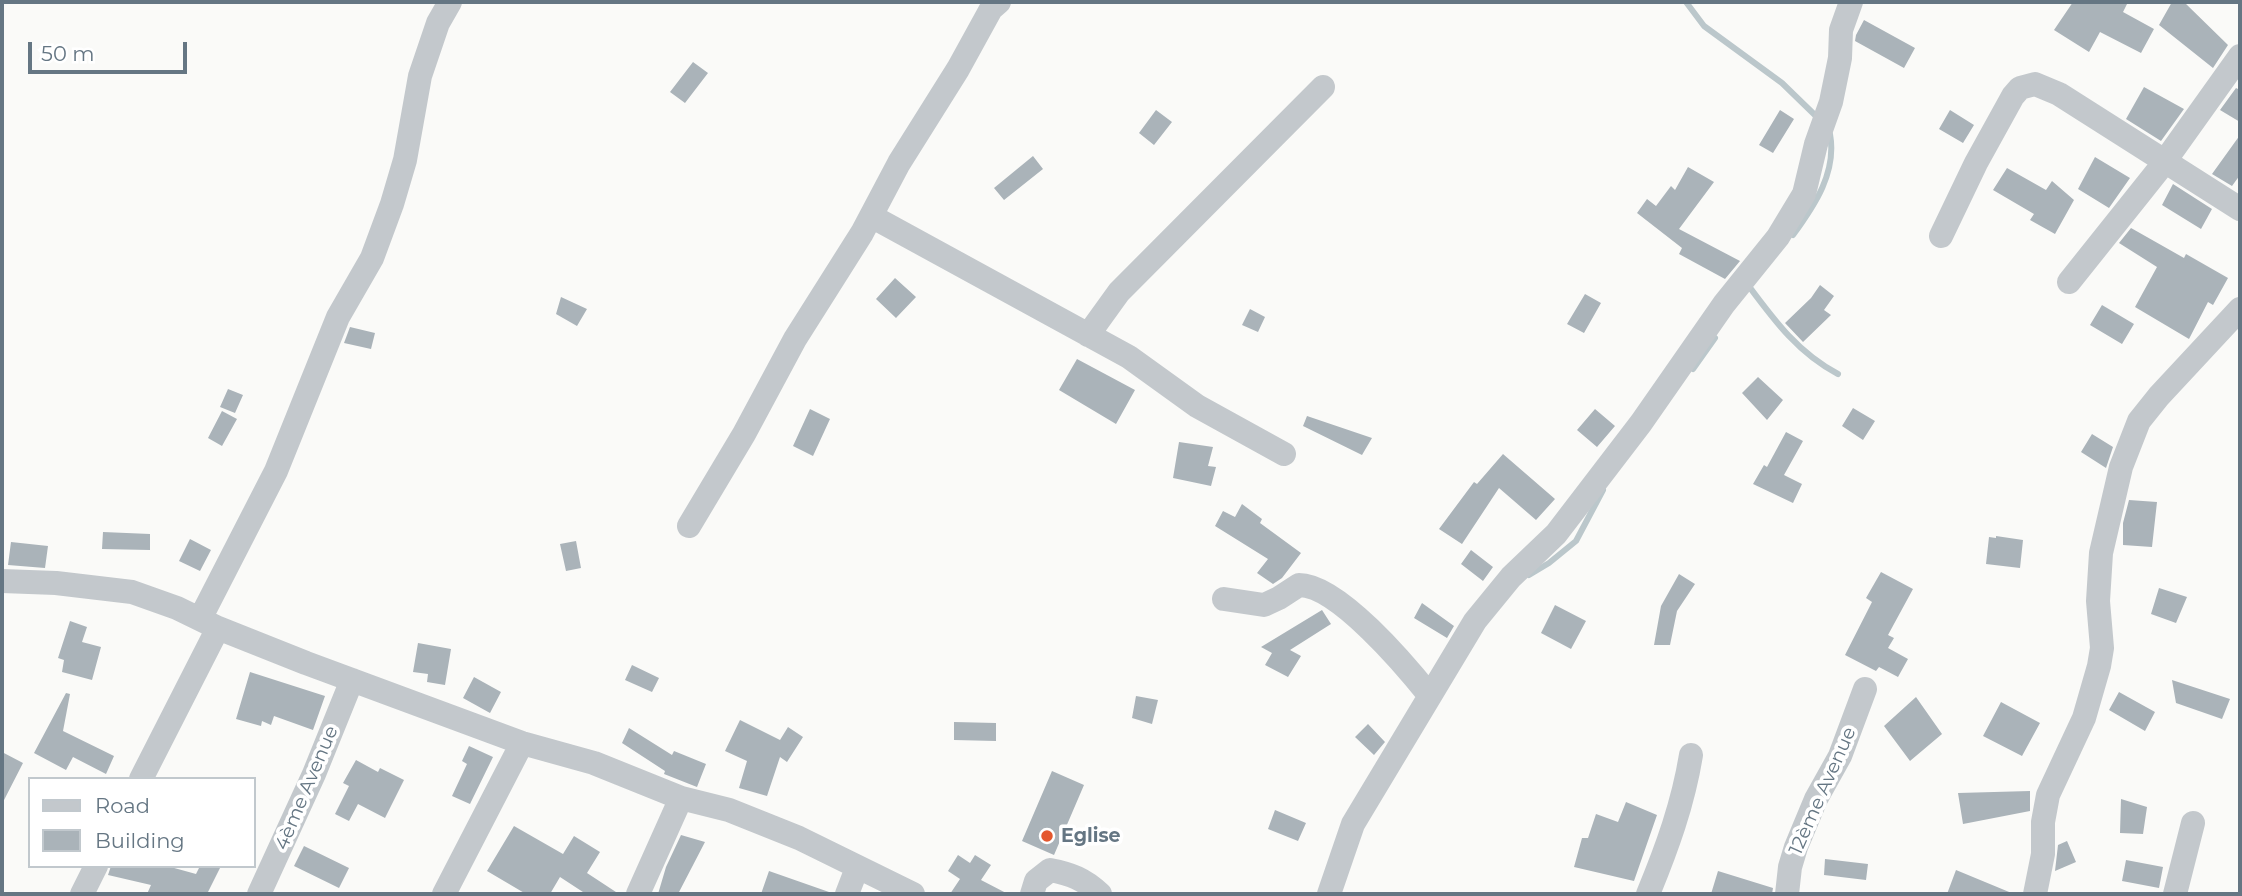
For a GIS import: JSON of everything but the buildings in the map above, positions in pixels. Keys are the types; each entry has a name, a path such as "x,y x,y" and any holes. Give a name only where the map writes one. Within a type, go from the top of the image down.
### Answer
{"street":[{"path":"142,777 175,708 338,317 372,258 405,160 420,76 438,23 450,2"},
{"path":"689,526 744,434 795,339 871,216 899,163 958,69 991,9 999,2"},
{"path":"1329,894 1353,824 1475,621 1516,571 1556,534 1641,424 1748,271 1778,237 1804,194 1840,58 1841,30 1851,2"},
{"path":"2069,282 2166,160 2240,56"},
{"path":"1941,236 1976,163 2013,96 2027,85 2042,85 2166,160 2240,209"},
{"path":"1088,335 1119,292 1322,87"},
{"path":"871,216 1129,357 1197,406 1284,454"},
{"path":"2035,894 2043,853 2043,822 2048,795 2084,718 2099,666 2102,648 2098,601 2101,553 2121,467 2139,421 2240,309"},
{"path":"2,585 56,583 132,592 352,680 522,743 594,764 681,797 729,810 913,894"},
{"path":"1224,599 1265,605 1299,584 1316,588 1332,597 1361,623 1408,668 1430,696"},
{"name":"4ème Avenue","path":"259,894 314,774 352,680"},
{"name":"12ème Avenue","path":"1787,894 1790,867 1796,848 1816,799 1840,756 1865,689"},
{"path":"444,894 522,743"},
{"path":"1648,894 1675,825 1691,755"},
{"path":"638,894 681,797"},
{"path":"2175,894 2193,823"},
{"path":"82,894 95,868"},
{"path":"847,894 857,868"},
{"path":"1034,888 1050,870 1076,876 1100,894"}],"waterway":[{"path":"1686,2 1704,26 1782,83 1819,119"},
{"path":"1793,235 1816,200 1827,175 1830,134"},
{"path":"1748,285 1777,323 1799,346 1838,374"},
{"path":"1693,369 1715,338"},
{"path":"1529,575 1576,541 1603,490"}],"place":[{"name":"Eglise","path":"1047,836"}]}
